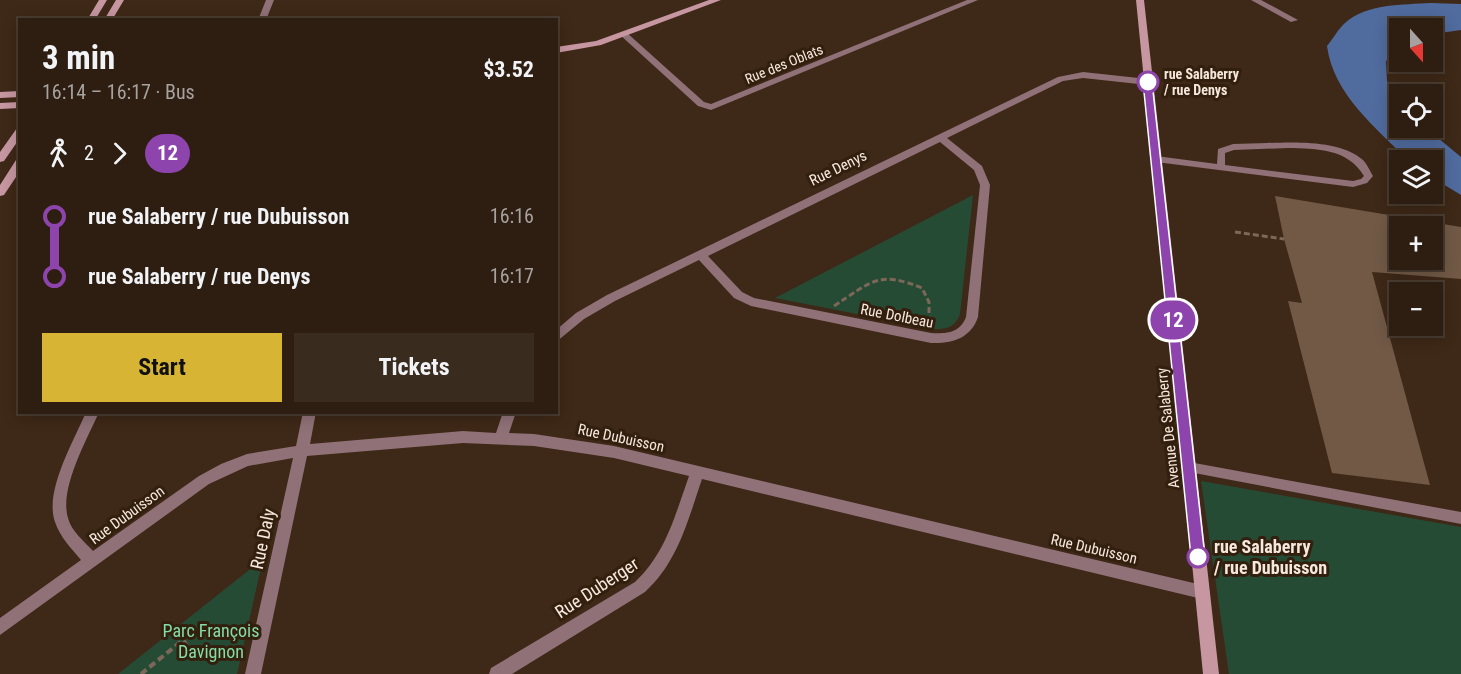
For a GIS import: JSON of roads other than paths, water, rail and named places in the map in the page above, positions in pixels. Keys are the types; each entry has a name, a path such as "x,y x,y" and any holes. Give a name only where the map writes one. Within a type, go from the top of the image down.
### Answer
{"street":[{"path":"92,18 103,0"},
{"path":"109,18 120,0"},
{"path":"263,18 270,0"},
{"path":"558,51 585,46 623,34 717,0"},
{"name":"Rue des Oblats","path":"623,34 701,104 711,107 974,0"},
{"name":"Avenue De Salaberry","path":"1140,0 1211,674"},
{"path":"1255,0 1294,20"},
{"name":"Rue Denys","path":"558,334 580,316 610,298 940,137 1071,76 1090,75 1148,82"},
{"path":"0,95 18,94"},
{"path":"0,106 18,105"},
{"path":"0,159 18,133"},
{"name":"Rue Dolbeau","path":"700,254 738,295 752,302 932,338 957,335 968,326 972,317 985,185 978,168 940,137"},
{"path":"0,193 18,165"},
{"path":"92,414 62,487 59,511 69,534 92,561"},
{"name":"Rue Daly","path":"253,674 310,414"},
{"path":"501,437 509,414"},
{"name":"Rue Dubuisson","path":"0,627 216,473 247,460 302,450 429,438 501,437 597,449 1202,592"},
{"name":"Rue Duberger","path":"497,674 640,587 653,576 667,554 697,472"}],"lane":[{"path":"1156,159 1353,184 1364,181 1369,176 1359,160 1349,154 1318,146 1233,147 1221,152 1221,167"},
{"path":"1189,467 1461,518"}],"water":[{"path":"1461,4 1461,30 1443,33 1443,18 1389,18 1389,58 1386,61 1389,84 1389,138 1438,138 1461,157 1461,195 1443,184 1443,150 1398,150 1370,123 1347,95 1331,63 1327,46 1345,23 1354,16 1374,8 1397,5"}],"place":[{"name":"rue Salaberry / rue Denys","path":"1148,82"},
{"name":"rue Salaberry / rue Dubuisson","path":"1198,557"}],"park label":[{"name":"Parc François Davignon","path":"211,641"}]}
